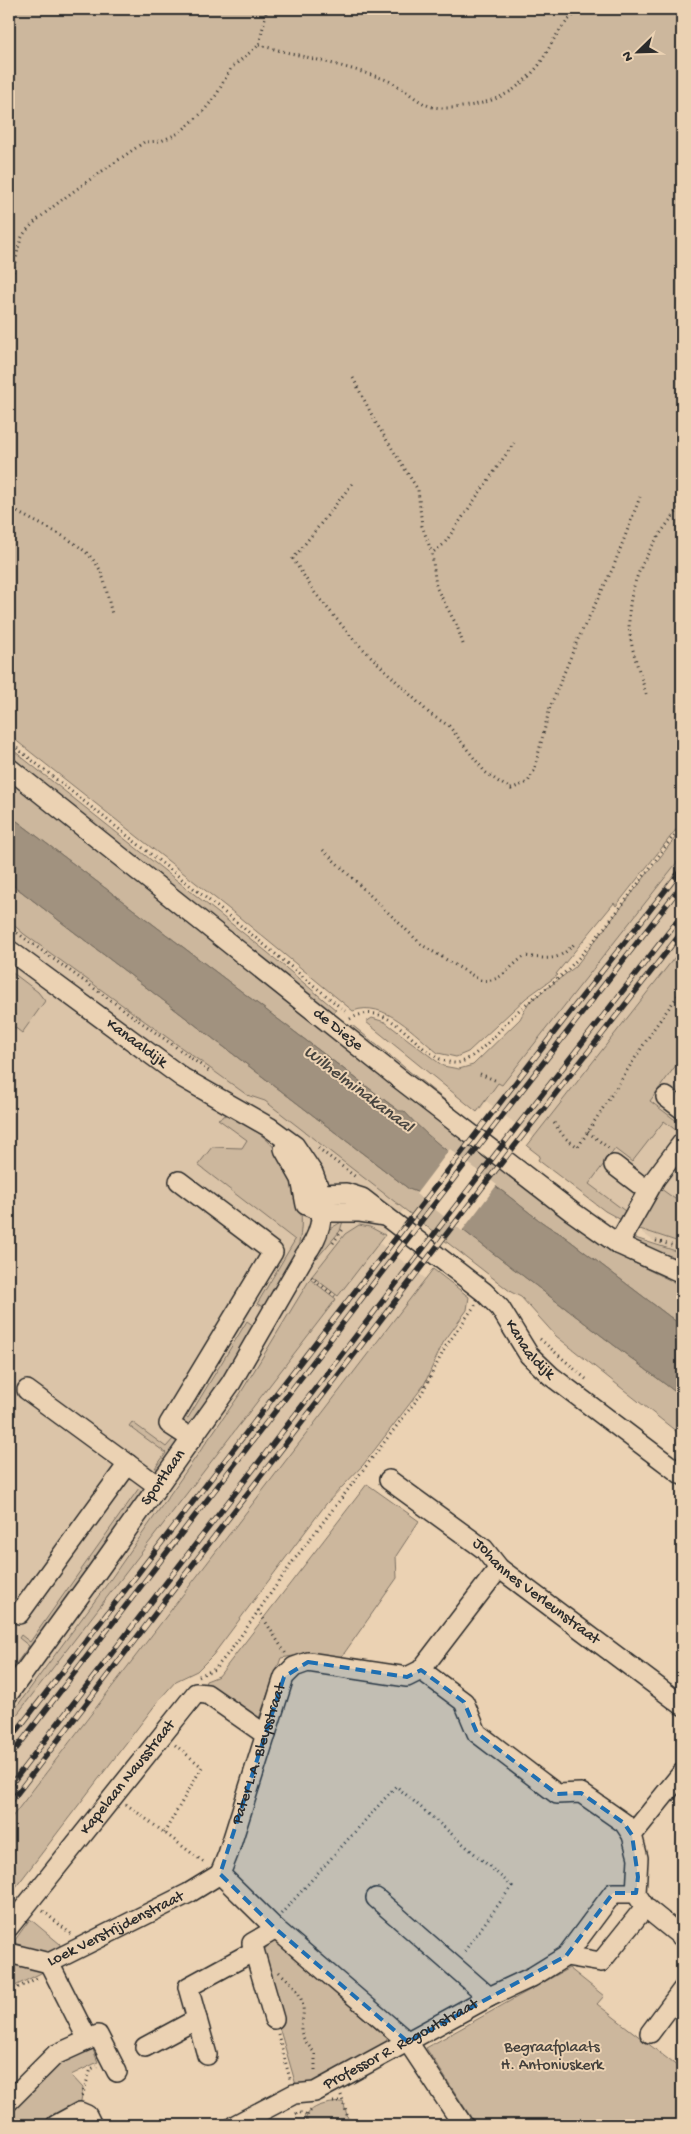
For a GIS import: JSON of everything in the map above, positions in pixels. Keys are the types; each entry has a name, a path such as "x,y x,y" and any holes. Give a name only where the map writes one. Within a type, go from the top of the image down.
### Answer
{"street":[{"name":"de Dieze","path":"9,768 397,1077 618,1244 681,1272"},
{"name":"Kanaaldijk","path":"9,950 183,1078 269,1127 295,1146 313,1173 317,1204 346,1193 362,1198 484,1292 500,1308 529,1355 551,1376 682,1475"},
{"path":"666,1097 682,1110"},
{"path":"618,1244 648,1191 682,1143"},
{"path":"614,1158 648,1191"},
{"path":"179,1181 273,1252 169,1424 192,1439"},
{"name":"Sportlaan","path":"9,1692 231,1383 305,1256 316,1242 317,1204"},
{"path":"241,1306 267,1322"},
{"path":"27,1390 158,1486"},
{"path":"19,1614 128,1464"},
{"name":"Johannes Verleunstraat","path":"389,1480 484,1549 499,1568 682,1705"},
{"path":"499,1568 421,1670 464,1702 477,1733 558,1794 581,1793 624,1823 632,1836 638,1858 640,1900 601,1962 566,1956 613,1893 640,1900 682,1937"},
{"name":"Pater L.A. Bleysstraat","path":"220,1874 284,1676 294,1667 308,1662 407,1677 421,1670"},
{"name":"Kapelaan Nausstraat","path":"9,1928 196,1693 207,1694 266,1735"},
{"path":"632,1836 682,1772"},
{"path":"220,1874 274,1927 408,2042 464,2125"},
{"name":"Loek Verstrijdenstraat","path":"9,1952 51,1967 85,1945 189,1894 220,1874"},
{"path":"376,1898 490,1997"},
{"path":"274,1927 252,1942 274,2019"},
{"path":"207,2055 188,1987 254,1952"},
{"name":"Professor R. Regoutstraat","path":"235,2125 294,2094 328,2085 490,1997 532,1977 566,1956"},
{"path":"51,1967 88,2040"},
{"path":"650,2033 682,1990"},
{"path":"145,2047 197,2019"},
{"path":"9,2102 55,2055 98,2035 114,2066"},
{"path":"56,2125 80,2112 90,2120"}],"path":[{"path":"9,281 18,258 22,237 29,228 144,142 162,141 180,133 203,112 217,94 231,68 259,45 267,9"},
{"path":"259,45 385,79 407,90 417,100 430,106 456,108 479,104 512,91 538,65 554,37 565,23 583,9"},
{"path":"353,378 376,424 418,490 422,526 432,553 436,587 457,626 463,644"},
{"path":"432,553 444,544 514,443"},
{"path":"352,484 293,559 315,593 354,640 430,714 449,726 485,772 511,788 528,782 534,771 550,707 578,639 614,568 640,496"},
{"path":"646,694 629,624 630,604 645,557 656,538 682,506"},
{"path":"9,507 81,548 100,570 112,614"},
{"name":"de Dieze","path":"9,742 235,920 352,1018 368,1014 381,1015 438,1058 455,1063 470,1059 528,1001 573,965 682,825"},
{"path":"323,850 422,945 480,980 489,981 497,979 525,956 555,959 566,953 575,943"},
{"path":"554,1124 565,1138 578,1146 655,1027 682,990"},
{"path":"480,1074 497,1081"},
{"path":"588,1132 614,1158"},
{"path":"314,1280 335,1296"},
{"path":"198,1677 215,1669 393,1428 422,1393 446,1346 478,1301"},
{"name":"Kanaaldijk","path":"536,1332 564,1361 593,1385"},
{"path":"258,1610 294,1667"},
{"path":"162,1735 202,1767 164,1833"},
{"path":"274,1927 396,1786 512,1886 454,1966"},
{"path":"114,1795 220,1874"},
{"path":"30,1901 85,1945"},
{"path":"277,1966 279,1972 296,1987 302,2000 303,2011 300,2030 304,2041 315,2053 314,2077 328,2085 350,2125"},
{"path":"9,1992 51,1967"},
{"path":"274,2019 294,2094"},
{"path":"90,2120 81,2100 91,2069 114,2066"},
{"path":"291,2117 299,2112 307,2116"}],"highlighted area":[{"path":"308,1662 407,1677 421,1670 464,1702 477,1733 557,1794 581,1793 624,1823 632,1835 638,1877 636,1893 613,1893 566,1956 408,2042 276,1929 220,1874 284,1677"}],"shaded area":[{"path":"682,835 682,1258 668,1252 527,1146 534,1138 486,1101 480,1111 470,1103 548,1011"},
{"path":"9,882 409,1189 417,1192 378,1242 426,1279 9,1821"}],"green space":[{"path":"9,9 682,9 682,822 616,906 614,903 556,974 558,975 526,998 468,1052 456,1057 438,1053 388,1014 377,1010 353,1011 239,917 9,735"},
{"path":"9,747 267,952 336,1010 332,1013 9,757"},
{"path":"9,777 597,1240 622,1257 682,1286 682,1326 561,1234 538,1220 451,1154 426,1134 404,1112 399,1111 9,815"},
{"path":"682,829 682,856 502,1085 498,1083 477,1112 366,1022 372,1018 385,1022 443,1066 459,1069 473,1065 520,1019 529,1002 575,967"},
{"path":"9,882 409,1189 417,1192 468,1234 682,1397 682,1436 556,1336 521,1297 511,1292 265,1101 247,1095 24,934 9,921"},
{"path":"682,948 682,1057 650,1101 682,1125 682,1135 664,1121 632,1162 615,1149 589,1184 625,1211 638,1194 625,1222 605,1211 538,1160 540,1156 527,1146"},
{"path":"9,970 38,992 45,1001 22,1033 9,1023"},
{"path":"352,1025 456,1109 454,1112 349,1028"},
{"path":"226,1115 247,1125 273,1147 284,1161 292,1176 301,1209 301,1226 297,1252 265,1307 257,1304 295,1240 198,1165 212,1147 242,1148 247,1140 218,1119"},
{"path":"657,1186 682,1204 682,1243 634,1227"},
{"path":"343,1221 340,1231 317,1258 314,1256 328,1230"},
{"path":"359,1225 370,1227 385,1235 338,1296 312,1276 345,1234"},
{"path":"632,1237 682,1253 682,1260 631,1243"},
{"path":"433,1269 469,1297 467,1310 443,1343 424,1385 363,1465 326,1504 213,1655 197,1671 176,1681 159,1700 9,1896 9,1821"},
{"path":"310,1279 336,1299 9,1725 9,1717 108,1583 240,1394"},
{"path":"247,1321 254,1326 217,1389 190,1425 180,1420 181,1414 188,1418"},
{"path":"132,1422 166,1447 173,1439 178,1443 161,1468 155,1468 166,1453 129,1426"},
{"path":"367,1484 419,1521 396,1556 397,1578 338,1662 293,1656 281,1658 258,1721 204,1689 206,1681 219,1676"},
{"path":"139,1488 142,1491 139,1501 9,1679 9,1673 29,1646 19,1638 21,1635 30,1642"},
{"path":"30,1919 60,1944 59,1950 42,1958 16,1947 15,1940"},
{"path":"276,1941 390,2041 309,2087 296,2085 261,1965 261,1954 271,1942"},
{"path":"9,1960 45,1971 9,1989"},
{"name":"Begraafplaats H. Antoniuskerk","path":"569,1968 604,1996 597,2004 682,2070 682,2125 476,2125 426,2048"},
{"path":"91,2045 98,2062 71,2075 83,2088 81,2101 40,2125 9,2125 9,2114 64,2057"},
{"path":"343,2102 350,2125 305,2125 308,2113 313,2109 324,2104"}],"water":[{"name":"Wilhelminakanaal","path":"9,815 399,1111 404,1111 426,1134 451,1154 538,1220 561,1234 682,1326 682,1397 468,1234 417,1192 409,1189 9,882"}],"pier":[{"path":"450,1149 497,1185 462,1231 416,1194"}],"railway":[{"path":"9,1741 682,869"},
{"path":"9,1758 508,1108 682,885"},
{"path":"9,1787 518,1125 682,915"},
{"path":"9,1804 488,1180 682,932"}]}
